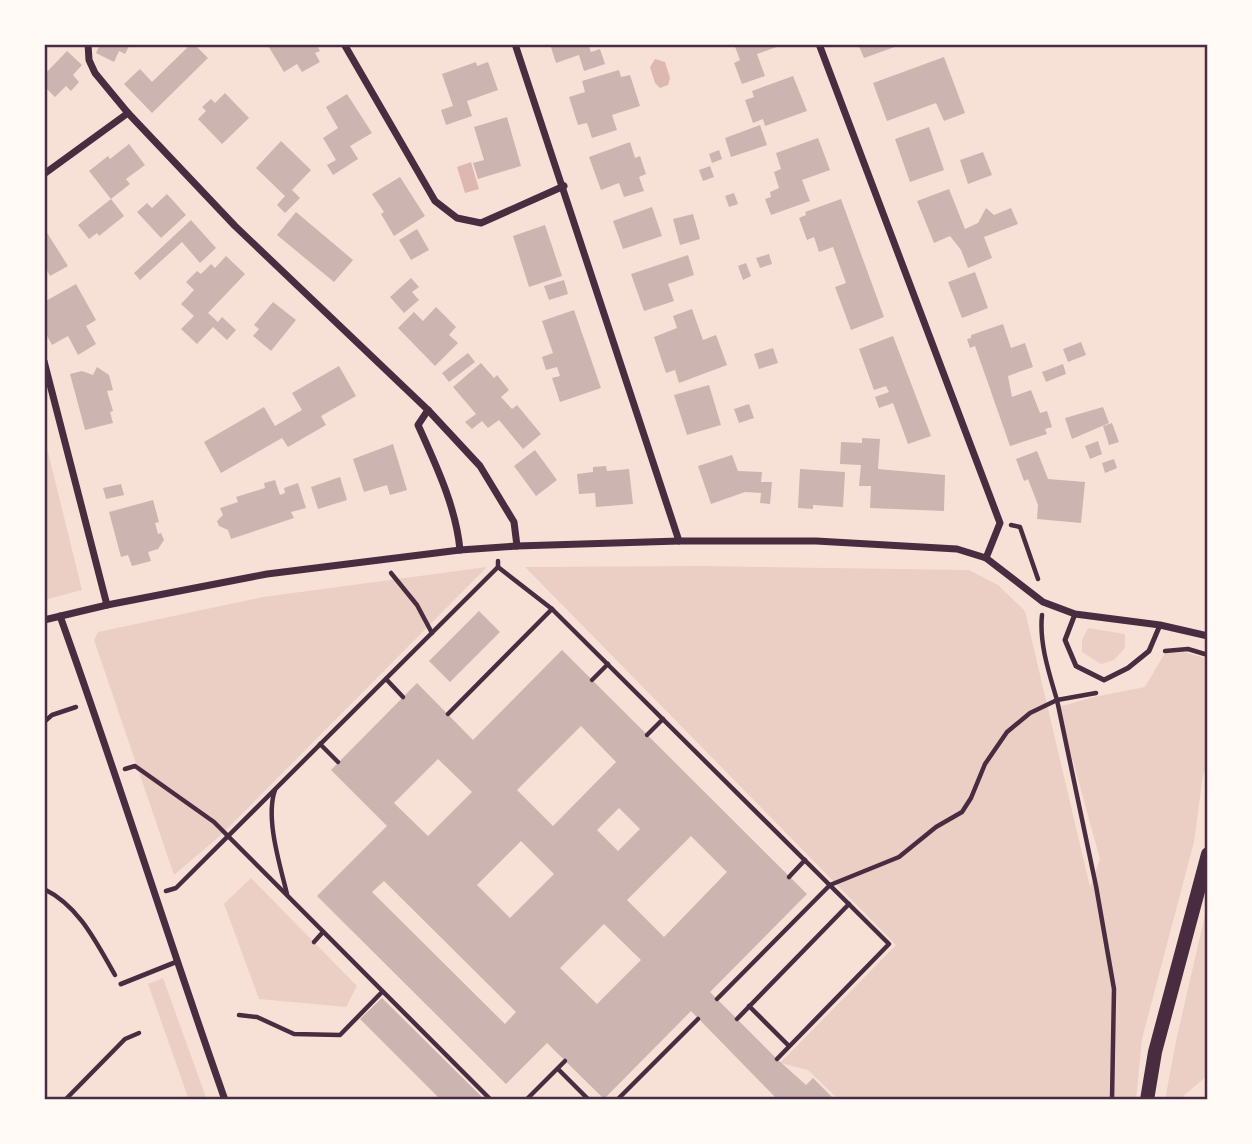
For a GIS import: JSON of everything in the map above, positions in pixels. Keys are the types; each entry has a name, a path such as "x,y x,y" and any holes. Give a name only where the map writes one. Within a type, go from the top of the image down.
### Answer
{"main road":[{"path":"1147,1100 1155,1052 1208,854"}],"street":[{"path":"88,44 89,60 95,73 128,113 235,226 428,410 480,466 514,522 517,546"},
{"path":"344,44 435,201 457,218 481,223 564,186"},
{"path":"515,44 679,541"},
{"path":"819,44 1000,523 986,558"},
{"path":"44,174 128,113"},
{"path":"44,360 107,605"},
{"path":"428,410 418,425 457,526 460,550"},
{"path":"44,620 267,573 460,550 679,541 816,541 957,549 986,558 1043,602 1075,614 1160,625 1208,636"},
{"path":"60,616 225,1100"}],"lane":[{"path":"1075,614 1065,640 1076,666 1104,680 1128,668 1149,652 1160,625"},
{"path":"121,984 176,962"}],"path":[{"path":"1000,523 1020,527 1043,602 1041,628 1096,886 1114,989 1112,1100"},
{"path":"155,895 176,888 498,567 498,549"},
{"path":"380,560 417,605 432,633"},
{"path":"498,567 552,609 889,944 777,1059"},
{"path":"448,714 552,609"},
{"path":"592,680 608,664"},
{"path":"386,679 403,696"},
{"path":"717,999 830,885 899,857 936,827 962,812 985,764 1007,732 1030,713 1057,700"},
{"path":"44,722 52,715 90,702"},
{"path":"44,712 52,715"},
{"path":"646,735 663,719"},
{"path":"320,744 338,762"},
{"path":"115,771 135,766 214,822 491,1100"},
{"path":"275,789 271,801 271,816 288,896"},
{"path":"789,877 805,860"},
{"path":"44,889 61,897 89,929 121,984"},
{"path":"737,1019 849,904"},
{"path":"314,942 323,932"},
{"path":"239,1015 257,1017 294,1034 340,1035 382,992"},
{"path":"749,1006 789,1045"},
{"path":"617,1100 698,1019"},
{"path":"65,1100 125,1039 139,1033"},
{"path":"526,1100 565,1061"},
{"path":"558,1069 589,1100"}],"shaded area":[{"path":"655,59 665,62 670,78 668,85 660,88 655,83 650,67"},
{"path":"471,162 479,189 465,193 457,167"},
{"path":"44,436 82,590 44,600"},
{"path":"702,566 969,570 998,585 1025,611 1090,887 1100,859 1058,707 1145,687 1165,653 1184,652 1208,659 1208,761 1203,775 1194,842 1142,1039 1136,1100 839,1100 808,1070 780,1063 896,945 525,567"},
{"path":"487,567 221,835 174,875 94,640 98,632 263,597"},
{"path":"1088,628 1125,634 1125,648 1114,660 1101,664 1082,652 1082,640"},
{"path":"251,878 357,986 346,1007 259,999 224,904"},
{"path":"1208,902 1208,1075 1183,1096 1182,1100 1165,1100 1176,1041"},
{"path":"163,978 207,1100 189,1100 148,984"}],"building":[{"path":"100,44 130,44 125,54 119,51 114,62 96,53"},
{"path":"191,44 208,58 152,113 124,84 140,69 152,82"},
{"path":"267,44 316,44 320,51 315,53 320,62 302,72 297,64 284,72"},
{"path":"550,44 588,44 591,52 600,49 605,64 584,71 579,55 556,63"},
{"path":"734,44 785,44 757,54 765,76 742,84 734,63 740,60"},
{"path":"858,44 903,44 864,58"},
{"path":"67,51 82,65 73,75 79,82 71,91 66,86 55,97 44,86 44,75"},
{"path":"944,57 965,113 944,121 936,103 887,121 873,83"},
{"path":"476,62 477,66 488,62 498,90 467,101 472,116 446,125 441,110 453,106 442,74"},
{"path":"619,70 621,77 630,75 640,106 612,115 617,130 592,138 587,123 578,125 569,97 585,92 582,81"},
{"path":"793,76 807,111 765,126 763,119 753,123 745,100 754,97 752,91"},
{"path":"225,93 249,118 222,144 198,119 206,111 202,107 211,99 215,103"},
{"path":"347,94 372,133 350,146 358,159 333,175 327,165 336,160 323,138 338,128 326,107"},
{"path":"507,117 521,166 478,179 473,163 484,160 474,127"},
{"path":"760,125 767,145 731,157 725,138"},
{"path":"929,127 944,170 910,182 895,139"},
{"path":"818,138 830,170 802,180 810,201 771,215 765,199 771,197 770,192 779,188 774,172 781,169 776,153"},
{"path":"281,141 311,170 292,190 300,198 285,213 277,205 285,196 256,168"},
{"path":"630,142 635,158 640,156 646,174 639,177 644,191 624,197 619,183 601,190 589,157"},
{"path":"129,144 145,165 126,179 130,184 111,199 89,171"},
{"path":"719,150 722,159 712,163 709,154"},
{"path":"983,152 992,175 968,184 960,160"},
{"path":"710,166 714,177 703,181 699,170"},
{"path":"400,177 425,216 394,236 381,214 384,212 372,194"},
{"path":"949,189 965,229 978,223 986,208 994,215 1011,208 1018,224 984,237 992,258 968,268 961,250 950,236 934,243 917,201"},
{"path":"734,193 738,204 729,207 725,196"},
{"path":"167,194 186,215 161,238 137,212 147,203 152,208"},
{"path":"111,199 124,216 99,236 97,233 89,239 78,225"},
{"path":"841,199 884,317 851,330 835,287 846,283 833,247 819,252 814,237 807,240 799,218 806,215 805,212"},
{"path":"652,207 662,236 623,249 613,221"},
{"path":"296,212 353,260 334,282 277,235"},
{"path":"693,214 700,239 680,245 673,219"},
{"path":"191,220 216,248 200,263 182,242 140,280 134,273"},
{"path":"545,225 562,276 529,287 513,236"},
{"path":"44,228 68,266 50,276 44,265"},
{"path":"417,229 429,250 411,260 399,240"},
{"path":"769,254 772,264 760,268 756,258"},
{"path":"688,255 694,275 668,284 674,301 644,311 631,274"},
{"path":"226,256 245,274 208,313 218,322 222,317 236,330 227,340 213,327 197,344 181,329 194,316 181,304 194,290 186,282 197,271 201,274 211,264 215,268"},
{"path":"746,263 751,276 743,280 738,266"},
{"path":"975,272 988,308 962,318 948,282"},
{"path":"411,278 419,287 412,292 419,300 404,313 390,297"},
{"path":"564,280 568,294 549,300 544,286"},
{"path":"76,284 96,320 86,326 96,344 78,355 68,336 52,345 44,330 44,302"},
{"path":"273,302 296,320 271,351 253,336 259,329 254,325"},
{"path":"436,307 456,327 449,335 458,343 435,366 398,328 414,312 423,321"},
{"path":"692,309 703,340 716,335 727,365 679,383 675,370 666,373 654,337 677,328 673,316"},
{"path":"574,310 601,388 560,402 552,378 560,376 557,367 546,370 542,357 553,353 542,321"},
{"path":"1003,324 1011,348 1025,343 1033,367 1008,376 1012,397 1031,390 1040,413 1047,411 1052,427 1045,429 1047,434 1010,446 975,346 970,348 967,339 971,338 971,335"},
{"path":"893,336 931,436 908,444 893,403 879,408 875,397 889,392 886,386 874,390 859,349"},
{"path":"1081,342 1086,355 1068,362 1063,349"},
{"path":"773,348 778,363 759,369 754,354"},
{"path":"468,353 475,362 449,382 442,373"},
{"path":"481,363 494,378 497,375 509,390 501,397 512,409 517,405 541,434 523,449 499,420 488,428 482,421 472,429 465,422 476,414 453,387"},
{"path":"1063,364 1066,374 1046,382 1042,372"},
{"path":"339,366 356,396 321,416 326,425 288,447 282,438 221,473 204,442 264,407 275,426 302,410 292,393"},
{"path":"97,367 109,375 113,390 107,391 113,411 110,412 113,423 85,430 70,374 82,371 93,375"},
{"path":"709,385 721,425 687,435 674,395"},
{"path":"749,404 754,418 739,423 734,409"},
{"path":"1103,407 1109,423 1072,439 1065,418"},
{"path":"1112,423 1119,442 1109,445 1103,426"},
{"path":"862,438 880,439 878,469 945,475 944,511 870,508 871,486 859,486 861,465 840,464 841,442 862,443"},
{"path":"1098,441 1102,454 1090,459 1085,446"},
{"path":"393,444 407,490 390,495 387,485 364,492 353,459"},
{"path":"535,450 557,480 536,496 514,466"},
{"path":"1037,451 1048,479 1085,482 1081,523 1037,519 1038,505 1028,479 1024,481 1016,459"},
{"path":"732,455 738,471 762,472 761,482 772,482 770,504 760,503 761,493 745,492 711,504 698,466"},
{"path":"1114,459 1117,468 1105,473 1102,463"},
{"path":"606,466 607,471 629,469 633,504 596,507 595,493 579,494 577,474 593,472 593,467"},
{"path":"800,469 845,472 843,507 813,505 813,509 798,508"},
{"path":"340,477 347,500 318,509 311,487"},
{"path":"275,480 280,495 285,493 284,488 298,483 306,508 291,512 294,518 231,539 228,530 219,526 217,521 223,515 220,508 238,502 236,497 265,488 264,483"},
{"path":"121,484 124,495 106,499 103,488"},
{"path":"153,500 159,522 155,523 158,534 161,533 164,540 158,549 148,552 151,561 132,566 128,555 121,557 109,512"},
{"path":"479,611 500,632 450,682 429,661"},
{"path":"562,650 807,894 710,992 806,1085 813,1078 835,1100 778,1100 691,1011 604,1099 547,1043 506,1084 317,896 387,826 331,770 417,683 473,740","holes":["581,726 616,762 553,826 517,790","438,759 472,792 428,836 394,803","619,808 640,829 618,851 597,830","691,836 727,872 664,937 627,900","521,841 554,874 510,918 477,885","384,881 516,1012 505,1024 372,892","604,924 641,960 597,1004 560,968"]},
{"path":"382,998 485,1100 441,1100 360,1019"}]}
